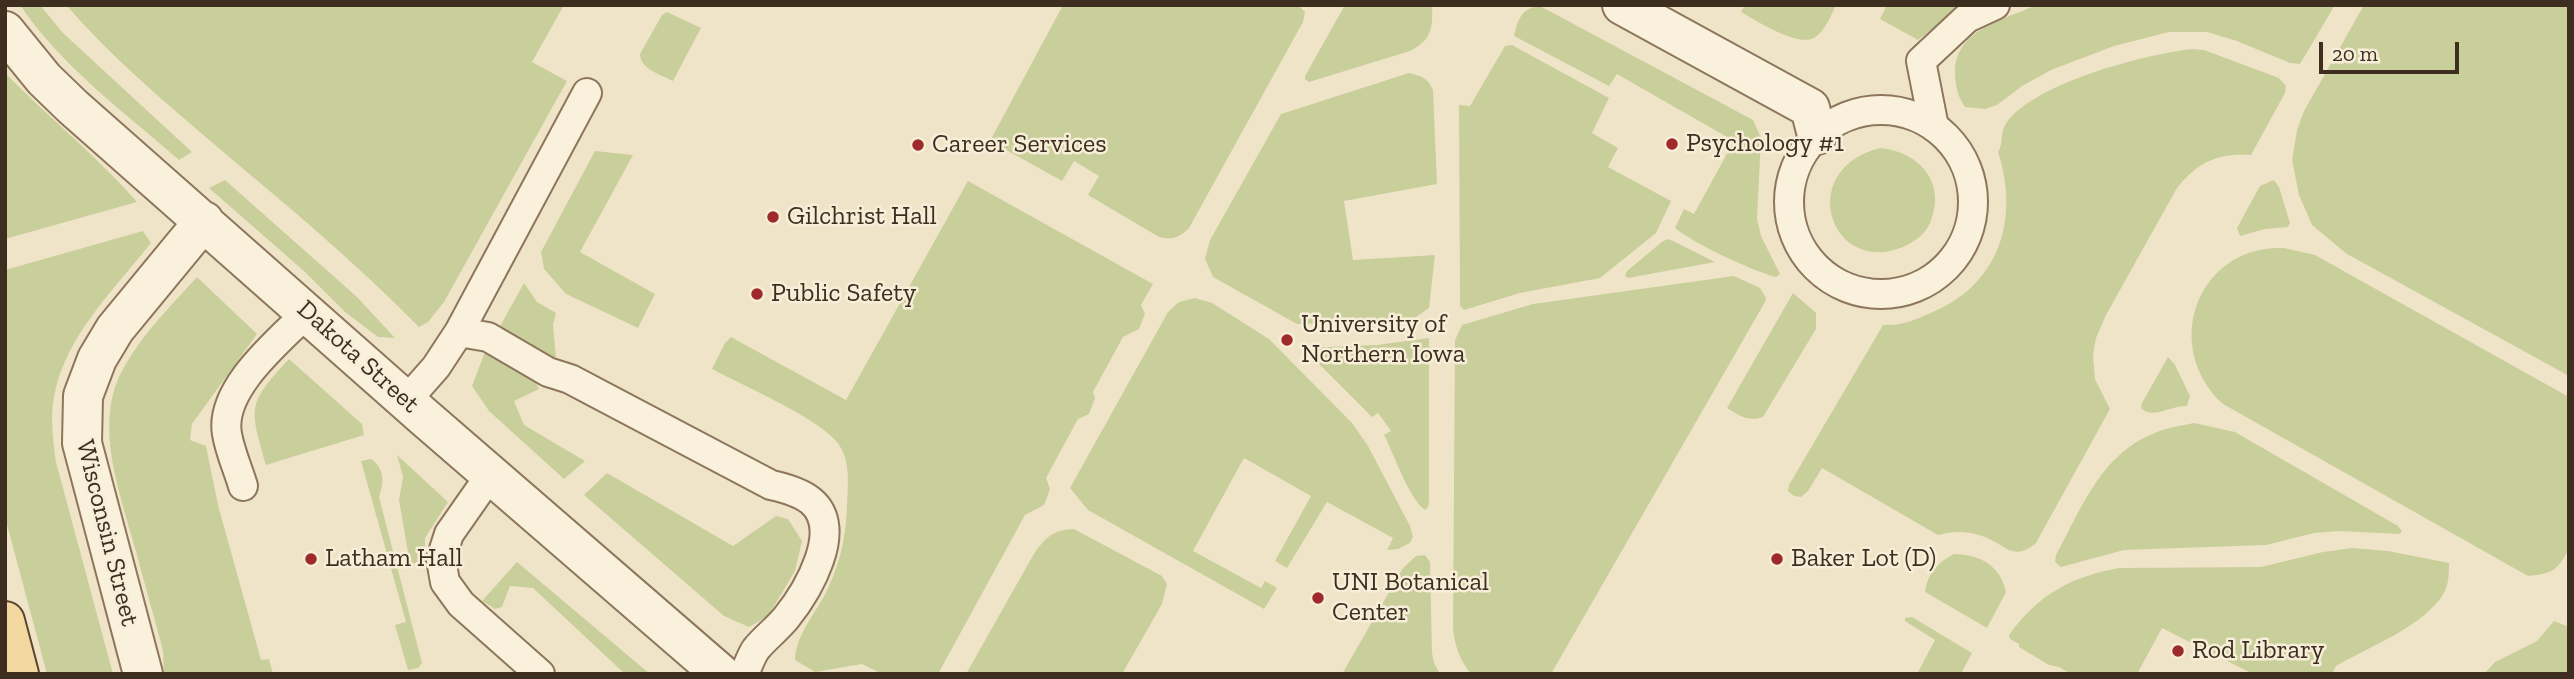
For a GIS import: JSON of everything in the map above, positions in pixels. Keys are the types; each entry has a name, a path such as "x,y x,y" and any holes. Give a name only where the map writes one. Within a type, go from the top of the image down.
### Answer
{"main road":[{"path":"5,621 19,674"}],"street":[{"path":"1622,5 1810,108 1817,135"},
{"name":"Dakota Street","path":"5,31 44,79 73,107 721,674"},
{"name":"Wisconsin Street","path":"143,674 82,443 83,396 97,359 115,328 204,221"}],"lane":[{"path":"1934,127 1921,61 1967,18 1995,5"},
{"path":"406,401 436,367 459,332 587,93"},
{"path":"1875,110 1906,113 1934,127 1956,149 1970,177 1973,208 1966,238 1948,264 1925,282 1898,293 1868,294 1840,285 1816,268 1799,244 1789,216 1790,186 1800,158 1817,135 1845,117 1875,110"},
{"path":"243,486 227,434 229,408 240,386 258,362 308,312"},
{"path":"459,332 488,337 548,372 570,379 771,485 792,490 810,499 817,507 825,540 818,565 786,618 756,650 744,674"},
{"path":"491,474 449,534 441,559 445,582 461,604 540,674"}],"green space":[{"path":"20,5 40,5 63,33 192,152 179,160 115,106 54,48"},
{"path":"66,5 564,5 532,62 567,81 444,302 428,322 419,327 322,236 141,80 102,44"},
{"path":"1063,5 1298,5 1305,12 1303,22 1189,228 1179,236 1159,237 1088,195 1099,176 1074,161 1062,181 990,141"},
{"path":"1345,5 1432,5 1430,32 1423,42 1410,51 1309,82 1305,76"},
{"path":"1745,5 1836,5 1821,31 1814,38 1807,40 1777,32 1741,12"},
{"path":"1887,5 1962,5 1918,40 1880,19"},
{"path":"2037,5 2335,5 2300,64 2290,63 2207,32 2169,32 2114,46 2051,70 2022,86 1997,105 1985,109 1965,107 1955,80 1958,56 1964,45 1985,27"},
{"path":"2364,5 2569,5 2569,376 2347,254 2312,225 2299,195 2292,160 2297,130 2304,111"},
{"path":"1540,6 1753,120 1761,138 1757,219 1761,236 1780,274 1776,277 1738,263 1675,228 1684,209 1694,214 1734,141 1617,74 1609,86 1514,36 1522,15 1529,9"},
{"path":"667,12 701,28 673,81 647,68 640,54 662,15"},
{"path":"1512,45 1609,98 1592,133 1618,148 1608,167 1671,201 1656,233 1600,278 1520,293 1464,310 1460,306 1459,105 1470,106 1505,46"},
{"path":"2192,49 2204,50 2279,78 2286,86 2285,93 2251,155 2228,156 2209,161 2177,188 2106,315 2096,338 2093,355 2095,379 2110,409 2036,543 2028,549 2015,551 1971,533 1938,535 1822,468 1808,491 1801,497 1788,491 1789,485 1883,325 1916,319 1958,299 1976,283 1989,265 1999,245 2005,223 2004,176 1998,152 2007,122 2022,108 2066,83 2120,64"},
{"path":"5,73 106,169 137,202 5,239"},
{"path":"1409,73 1424,78 1433,90 1437,184 1344,201 1353,260 1435,255 1429,308 1416,317 1376,322 1297,324 1213,277 1205,259 1210,240 1281,114"},
{"path":"1880,148 1907,156 1918,163 1932,183 1935,195 1930,223 1922,235 1903,247 1878,252 1857,247 1841,235 1832,217 1830,197 1837,177 1853,160"},
{"path":"595,151 633,155 580,252 655,294 638,328 566,294 544,269 541,252"},
{"path":"225,180 357,297 395,338 378,337 345,312 305,272 209,188"},
{"path":"2274,180 2279,187 2290,223 2288,227 2265,229 2240,236 2237,228 2260,186"},
{"path":"968,181 1153,284 1141,305 1145,314 1139,329 1123,337 1093,392 1095,398 1089,414 1078,419 1046,478 1050,489 1044,505 1025,515 938,674 882,674 862,664 815,672 795,660 796,651 803,632 824,597 842,548 848,489 845,456 837,442 814,423 779,402 712,369 731,337 846,400"},
{"path":"143,231 151,243 80,334 60,375 52,413 56,462 113,674 47,674 5,517 5,270"},
{"path":"1669,239 1715,262 1628,278 1625,276 1627,271"},
{"path":"2284,248 2315,255 2569,397 2569,549 2557,567 2543,574 2528,576 2223,404 2204,380 2194,355 2192,328 2198,303 2210,280 2229,263 2254,251"},
{"path":"1734,276 1760,288 1766,298 1765,302 1551,674 1471,674 1458,652 1453,628 1455,340 1462,325 1533,304"},
{"path":"197,277 257,334 192,424 190,440 206,446 218,505 261,660 269,659 273,674 164,674 163,651 117,485 109,419 112,397 119,377 145,336"},
{"path":"524,283 537,302 556,313 553,325 556,357 548,360 498,330"},
{"path":"1793,293 1816,313 1816,329 1763,417 1744,417 1727,408"},
{"path":"1195,298 1212,303 1269,339 1352,423 1368,446 1410,526 1413,537 1410,543 1398,549 1387,550 1393,538 1327,502 1287,568 1275,561 1311,496 1244,458 1193,551 1261,588 1265,581 1277,588 1264,609 1088,510 1070,488 1168,312 1179,302"},
{"path":"1429,338 1429,501 1425,510 1402,476 1384,435 1391,431 1378,413 1372,417 1303,348 1377,345"},
{"path":"485,352 490,352 533,376 539,389 514,401 524,425 585,461 564,479 489,411 472,386"},
{"path":"2168,357 2175,365 2190,396 2187,406 2151,413 2141,408 2142,403"},
{"path":"289,359 362,424 364,435 266,465 257,430 255,408 265,387"},
{"path":"2194,423 2235,432 2398,526 2402,531 2400,534 2339,531 2314,533 2266,545 2124,550 2061,567 2055,562 2056,555 2085,500 2108,467 2122,453 2157,432"},
{"path":"397,455 448,502 425,538 425,562 410,564 399,500 403,477"},
{"path":"371,459 379,467 382,476 379,497 422,663 418,668 408,670 395,625 406,622 361,461"},
{"path":"607,473 733,546 776,516 788,519 802,541 795,571 768,616 749,627 724,616 584,495"},
{"path":"1074,529 1162,576 1167,584 1162,604 1122,674 966,674 1035,552 1052,535"},
{"path":"2352,548 2388,551 2449,563 2448,581 2445,591 2425,615 2336,666 2332,674 2253,674 2162,628 2137,674 2071,674 2049,665 2010,639 2009,635 2020,621 2056,590 2101,572 2119,568 2261,567"},
{"path":"1954,554 1988,563 2003,583 2006,592 1987,628 1925,592 1934,569"},
{"path":"1425,555 1430,562 1432,653 1440,674 1342,674 1403,568 1416,556"},
{"path":"517,562 650,674 625,674 533,588 510,586 502,607 495,609 482,601"},
{"path":"1912,617 1972,653 1961,674 1917,674 1935,640 1905,621 1905,618"},
{"path":"2554,621 2569,627 2569,674 2484,674 2495,662 2537,641"}],"place":[{"name":"Psychology #1","path":"1672,144"},
{"name":"Career Services","path":"918,145"},
{"name":"Gilchrist Hall","path":"773,217"},
{"name":"Public Safety","path":"757,294"},
{"name":"University of Northern Iowa","path":"1287,340"},
{"name":"Latham Hall","path":"311,559"},
{"name":"Baker Lot (D)","path":"1777,559"},
{"name":"UNI Botanical Center","path":"1318,598"},
{"name":"Rod Library","path":"2178,651"}]}
